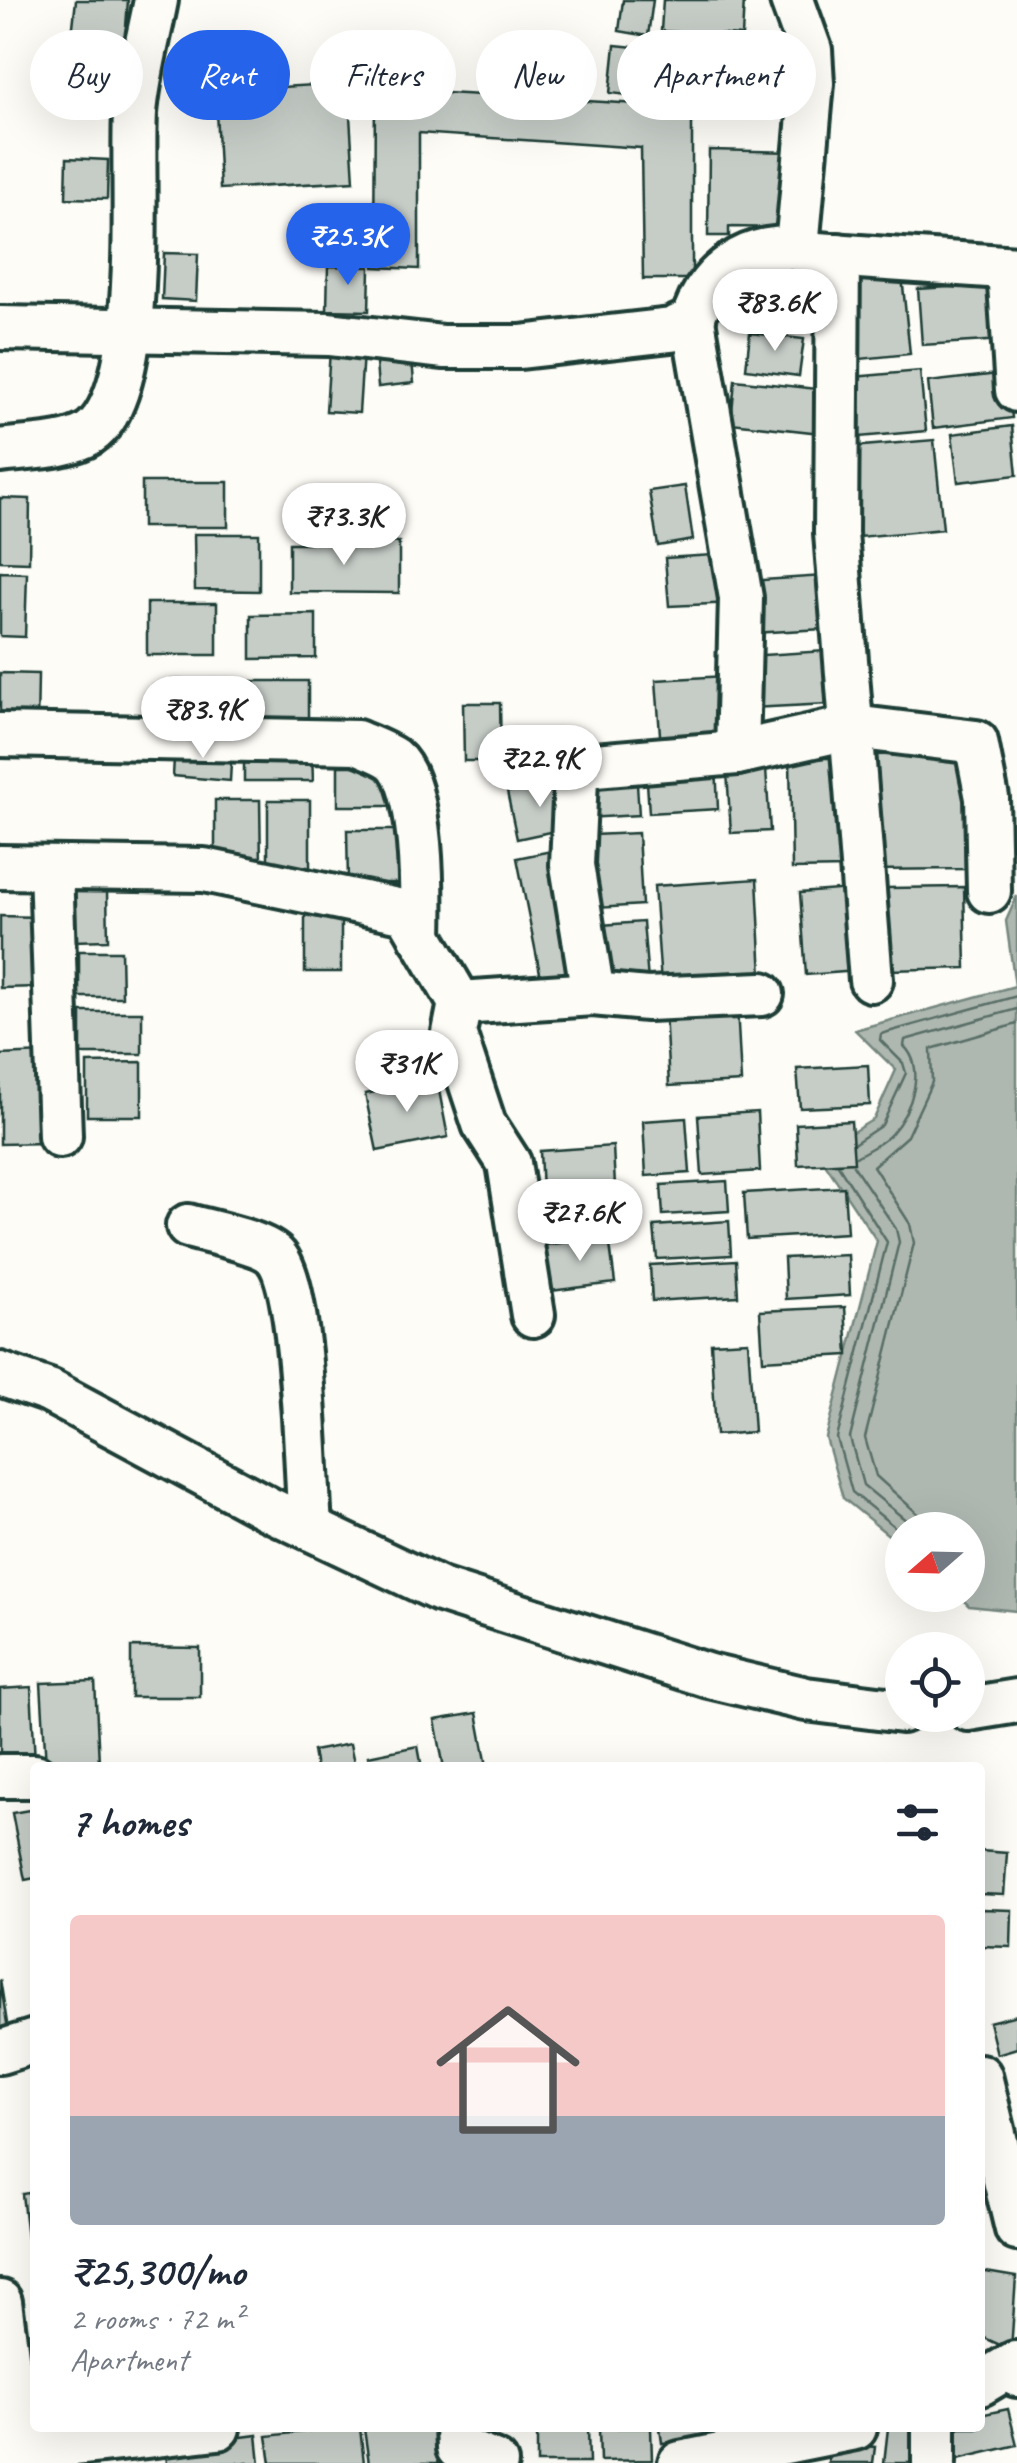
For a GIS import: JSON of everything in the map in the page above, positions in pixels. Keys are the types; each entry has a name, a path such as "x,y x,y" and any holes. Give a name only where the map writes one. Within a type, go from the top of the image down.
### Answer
{"street":[{"path":"0,451 88,434 102,420 121,383 130,330 136,110 156,0"},
{"path":"792,0 810,50 817,251 870,980"},
{"path":"737,753 741,598 693,320 700,293 729,262 817,251 1013,268 1017,390"},
{"path":"0,328 329,334 443,347 520,347 670,330 693,320"},
{"path":"592,994 572,865 578,770 600,764 737,753 853,727 976,742 987,798 989,891"},
{"path":"0,735 357,742 395,760 404,777 420,840 421,936"},
{"path":"0,867 204,870 407,912 460,1003 454,1032 484,1124 508,1164 533,1316"},
{"path":"51,868 60,1136"},
{"path":"460,1003 592,994 647,999 762,994"},
{"path":"188,1226 262,1248 276,1256 283,1274 298,1361 310,1527"},
{"path":"0,1374 48,1392 151,1449 440,1590 592,1641 806,1699 885,1709"},
{"path":"985,1707 1017,1702"},
{"path":"0,1776 30,1776"},
{"path":"0,2052 30,2043"},
{"path":"985,2088 1006,2138 1017,2230"},
{"path":"0,2302 17,2452 182,2432"},
{"path":"985,2381 1015,2363 1017,2375"},
{"path":"680,2463 830,2432"},
{"path":"934,2432 934,2463"}],"water":[{"path":"1017,896 1017,1611 985,1608 985,1512 885,1512 885,1532 843,1498 826,1438 877,1241 818,1153 874,1119 896,1070 855,1030 1015,986 1006,921"}],"building":[{"path":"76,0 128,0 126,30 73,30"},
{"path":"623,0 653,0 649,30 619,30"},
{"path":"663,0 744,0 742,30 661,30"},
{"path":"615,45 617,45 617,94 610,93"},
{"path":"310,85 310,120 350,120 354,181 220,189 216,120 290,120 290,86"},
{"path":"456,94 476,95 476,120 597,120 597,102 617,103 617,120 692,120 692,279 643,279 641,148 419,133 419,269 374,267 375,120 456,120"},
{"path":"709,150 796,152 794,228 729,227 729,236 708,236"},
{"path":"67,158 108,160 107,199 66,198"},
{"path":"164,253 198,254 196,301 162,299"},
{"path":"328,266 370,267 369,311 327,310"},
{"path":"902,276 910,354 851,360 844,281"},
{"path":"999,284 1003,340 922,345 918,289"},
{"path":"750,333 804,339 799,376 746,369"},
{"path":"330,350 363,352 359,413 326,411"},
{"path":"412,359 414,383 378,387 376,363"},
{"path":"920,371 926,431 848,438 842,378"},
{"path":"1007,373 1012,418 933,428 928,382"},
{"path":"735,380 835,391 830,434 731,423"},
{"path":"1012,426 1017,475 958,482 952,434"},
{"path":"934,440 943,529 859,537 851,447"},
{"path":"142,482 228,482 228,527 142,527"},
{"path":"685,486 693,540 658,546 649,491"},
{"path":"0,498 30,499 29,562 0,561"},
{"path":"194,534 259,534 259,591 195,590"},
{"path":"399,542 399,593 289,592 289,543"},
{"path":"730,554 733,603 669,606 665,558"},
{"path":"0,572 27,573 25,637 0,636"},
{"path":"839,575 842,628 749,633 746,581"},
{"path":"147,603 217,603 217,655 147,655"},
{"path":"316,614 316,658 251,659 251,615"},
{"path":"825,651 828,704 751,708 748,656"},
{"path":"0,673 38,674 37,728 0,727"},
{"path":"725,676 730,744 661,748 656,680"},
{"path":"223,679 223,731 171,731 171,680"},
{"path":"237,681 308,681 308,730 237,730"},
{"path":"463,703 500,703 501,761 464,761"},
{"path":"175,741 232,745 230,781 173,776"},
{"path":"244,751 312,751 313,781 244,781"},
{"path":"765,753 770,831 731,833 726,756"},
{"path":"964,754 965,869 865,870 864,755"},
{"path":"790,758 844,758 845,868 792,869"},
{"path":"716,763 718,809 649,813 646,767"},
{"path":"338,766 394,766 394,806 338,806"},
{"path":"636,769 639,815 585,818 582,772"},
{"path":"564,781 573,827 517,839 507,792"},
{"path":"215,800 260,800 261,868 215,868"},
{"path":"268,800 310,800 310,875 268,875"},
{"path":"347,830 413,830 413,883 348,883"},
{"path":"638,833 642,905 597,908 592,835"},
{"path":"561,849 586,975 542,983 517,858"},
{"path":"757,879 762,977 661,983 654,886"},
{"path":"964,887 966,968 888,970 886,888"},
{"path":"850,889 857,971 806,975 800,893"},
{"path":"73,892 107,892 108,940 73,941"},
{"path":"305,914 341,915 341,972 305,972"},
{"path":"0,916 39,917 39,987 0,988"},
{"path":"643,922 648,981 606,985 601,925"},
{"path":"79,951 121,951 122,997 79,997"},
{"path":"737,1006 741,1082 669,1086 665,1011"},
{"path":"81,1012 142,1012 142,1054 81,1054"},
{"path":"44,1053 47,1143 0,1144 0,1055"},
{"path":"142,1062 142,1116 87,1116 87,1063"},
{"path":"868,1065 870,1105 800,1108 797,1069"},
{"path":"437,1080 448,1137 377,1151 365,1094"},
{"path":"757,1112 760,1171 702,1175 698,1116"},
{"path":"686,1118 690,1173 646,1176 643,1121"},
{"path":"851,1121 854,1162 798,1165 796,1124"},
{"path":"613,1146 615,1187 542,1191 540,1151"},
{"path":"727,1181 729,1211 663,1215 661,1185"},
{"path":"844,1187 847,1233 747,1239 744,1193"},
{"path":"623,1190 625,1224 554,1229 551,1194"},
{"path":"729,1221 731,1255 657,1259 654,1226"},
{"path":"609,1237 615,1283 550,1291 544,1245"},
{"path":"848,1255 850,1295 786,1299 784,1258"},
{"path":"736,1260 738,1296 652,1301 650,1265"},
{"path":"845,1307 848,1355 763,1360 760,1311"},
{"path":"748,1341 754,1432 716,1435 711,1343"},
{"path":"131,1647 200,1648 200,1697 131,1697"},
{"path":"95,1681 99,1762 46,1762 41,1683"},
{"path":"31,1687 35,1762 0,1764 0,1689"},
{"path":"477,1713 486,1762 443,1762 435,1720"},
{"path":"350,1744 354,1762 315,1762 313,1751"},
{"path":"418,1746 421,1762 369,1762 368,1756"},
{"path":"30,1810 30,1879 25,1880 12,1813"},
{"path":"985,1851 1007,1853 1004,1895 985,1894"},
{"path":"985,1909 1012,1910 1011,1947 985,1946"},
{"path":"0,1979 9,2036 0,2037"},
{"path":"1017,2015 1017,2048 997,2054 989,2022"},
{"path":"30,2193 28,2246 22,2194"},
{"path":"985,2272 1016,2277 1011,2350 985,2338"},
{"path":"1008,2409 1017,2445 958,2459 951,2432 985,2432 985,2414"},
{"path":"360,2432 364,2463 271,2463 267,2436"},
{"path":"364,2432 438,2432 442,2463 369,2463"},
{"path":"537,2432 588,2432 589,2463 537,2463"},
{"path":"599,2432 651,2432 652,2460 600,2461"},
{"path":"661,2432 714,2432 715,2437 662,2443"},
{"path":"888,2432 915,2432 925,2463 884,2463"},
{"path":"257,2435 260,2463 167,2463 165,2447"},
{"path":"829,2443 875,2447 873,2463 828,2463"}]}
